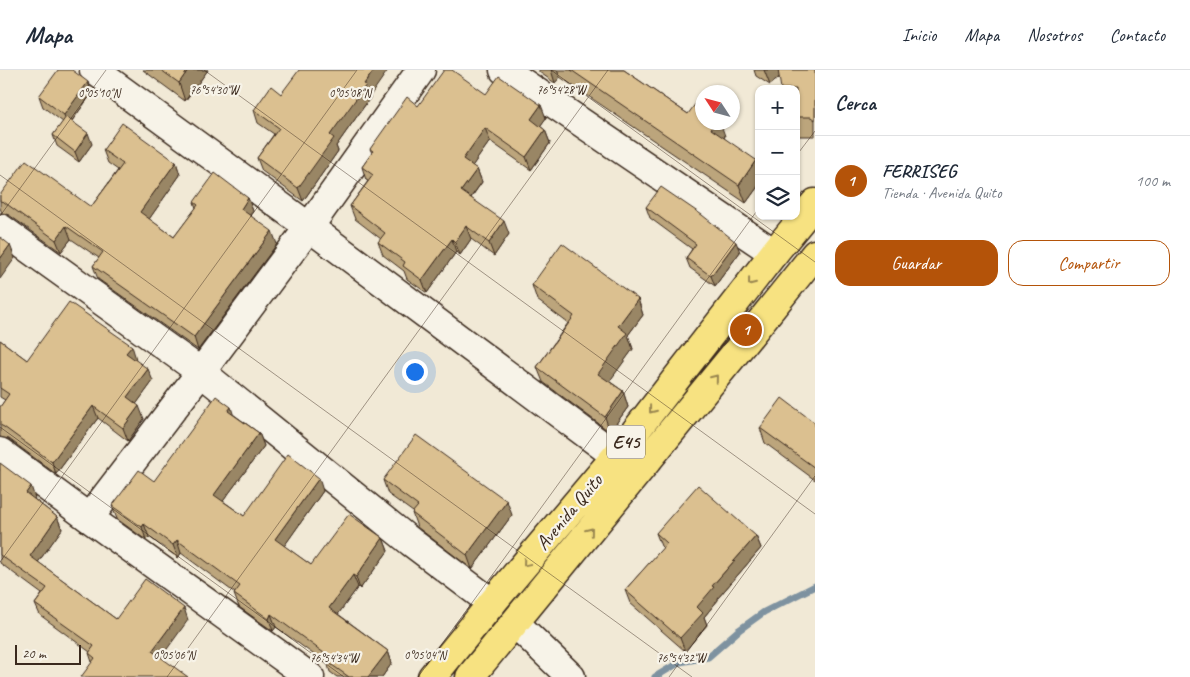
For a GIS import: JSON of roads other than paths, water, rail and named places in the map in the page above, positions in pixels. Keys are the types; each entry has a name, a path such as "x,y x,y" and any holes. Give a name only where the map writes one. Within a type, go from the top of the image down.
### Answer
{"highway":[{"name":"Avenida Quito","path":"432,677 616,456 815,203"},
{"name":"Avenida Quito","path":"470,677 815,254"}],"street":[{"path":"94,70 309,227 616,456"},
{"path":"89,518 202,372 421,70"},
{"path":"504,70 774,253"},
{"path":"0,228 202,372 411,542 492,603"},
{"path":"0,452 310,677"},
{"path":"515,623 572,677"}],"waterway":[{"path":"655,677 680,662 708,657 739,630 764,612 815,586"}],"place":[{"name":"FERRISEG","path":"746,330"}]}
